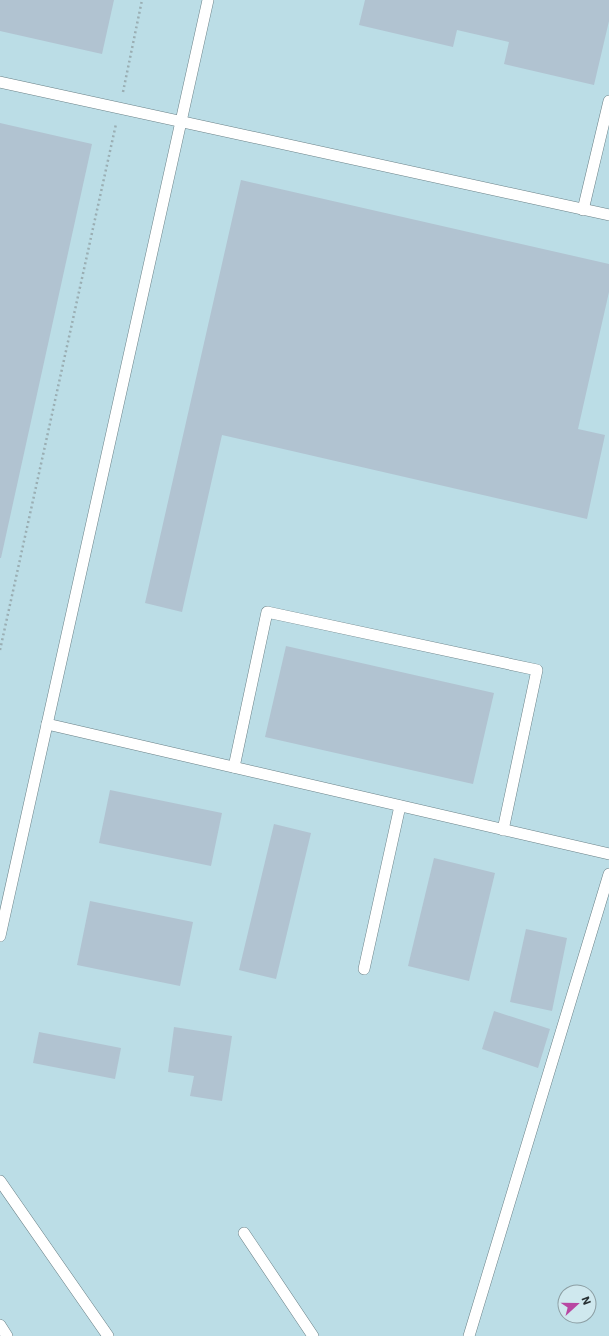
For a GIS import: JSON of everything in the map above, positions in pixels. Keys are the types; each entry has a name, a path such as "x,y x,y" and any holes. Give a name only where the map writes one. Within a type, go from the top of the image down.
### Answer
{"lane":[{"path":"0,936 208,0"},
{"path":"0,82 609,215"},
{"path":"583,210 609,101"},
{"path":"234,767 267,612 537,670 503,830"},
{"path":"47,724 609,854"},
{"path":"364,969 400,806"},
{"path":"469,1336 609,874"},
{"path":"0,1181 108,1336"},
{"path":"244,1233 313,1336"},
{"path":"0,1325 7,1336"}],"path":[{"path":"0,650 120,108 142,0"}],"shaded area":[{"path":"0,0 609,0 609,1336 0,1336"}],"building":[{"path":"0,0 114,0 102,54 0,31"},
{"path":"365,0 609,0 609,21 594,85 504,64 509,42 457,30 453,47 359,25"},
{"path":"0,123 92,144 1,558 0,558"},
{"path":"241,180 609,264 609,292 578,429 605,435 587,519 222,435 182,612 145,603"},
{"path":"286,646 494,693 473,784 265,737"},
{"path":"110,790 222,813 211,866 99,843"},
{"path":"274,824 311,833 276,979 239,970"},
{"path":"434,858 495,873 469,981 408,966"},
{"path":"90,901 193,922 180,986 77,965"},
{"path":"526,929 567,938 552,1011 510,1002"},
{"path":"494,1011 550,1029 538,1068 482,1049"},
{"path":"174,1027 232,1036 222,1101 190,1096 194,1076 168,1072"},
{"path":"39,1032 121,1048 115,1079 33,1063"}]}
